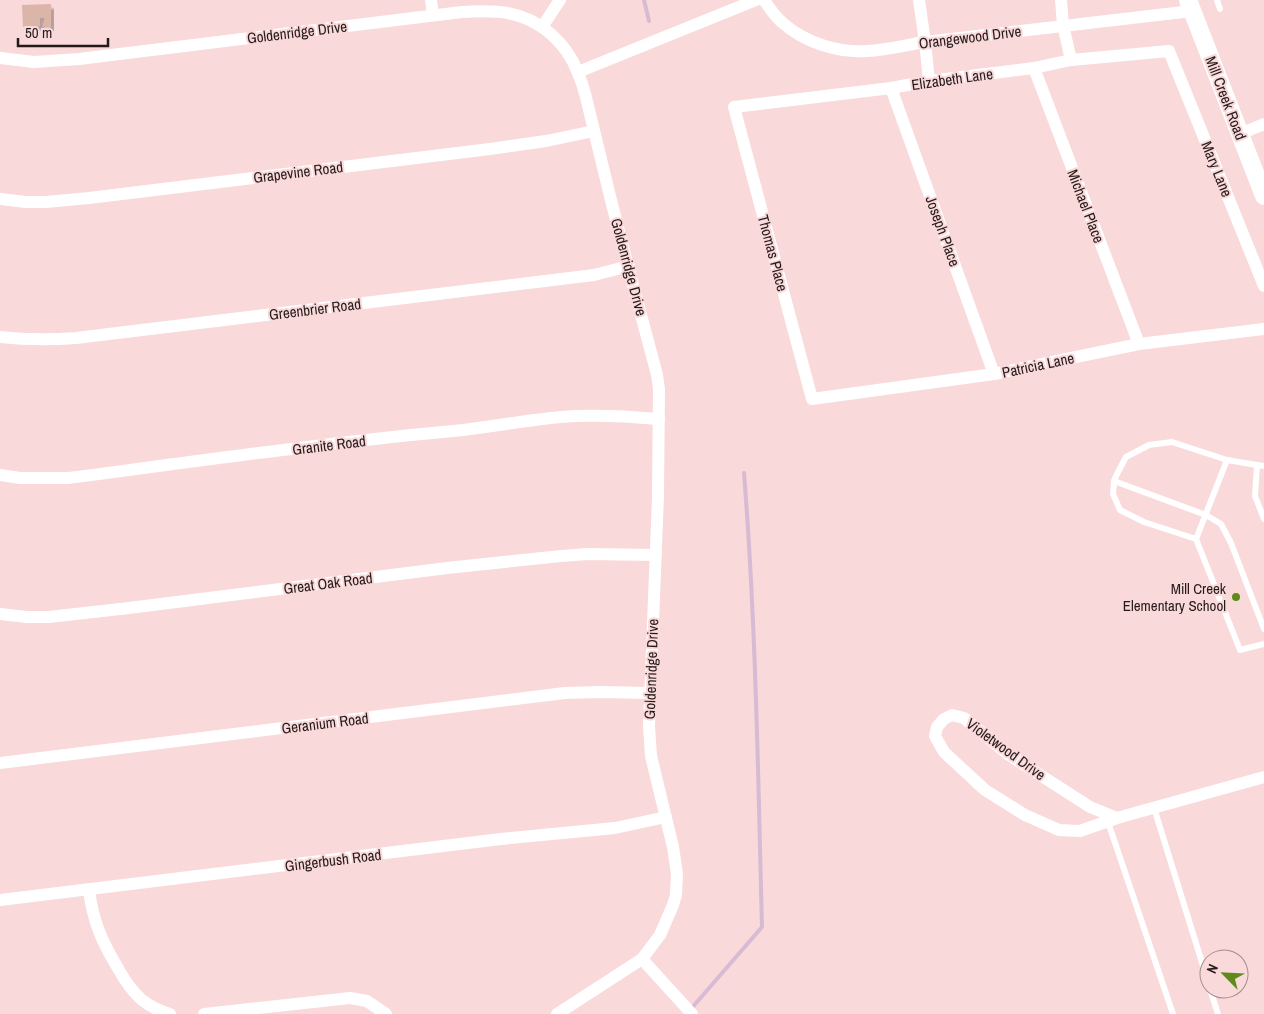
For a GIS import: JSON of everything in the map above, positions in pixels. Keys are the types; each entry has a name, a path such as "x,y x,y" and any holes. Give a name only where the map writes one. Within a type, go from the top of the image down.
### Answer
{"main road":[{"name":"Mill Creek Road","path":"1190,6 1264,196"}],"street":[{"path":"431,0 433,15"},
{"path":"542,27 560,0"},
{"path":"578,72 756,0"},
{"name":"Orangewood Drive","path":"764,0 783,24 794,32 816,43 846,50 866,51 1190,6"},
{"path":"919,0 929,81"},
{"path":"1061,0 1063,25 1071,60"},
{"name":"Goldenridge Drive","path":"0,58 34,62 79,59 433,15 490,10 528,19 542,27 559,42 572,59 586,98 659,389 658,496 649,726 651,756 673,847 677,874 676,895 673,905 660,935 642,959 557,1014"},
{"name":"Elizabeth Lane","path":"734,107 891,88 929,81 1034,68 1071,60 1170,51"},
{"name":"Mary Lane","path":"1170,51 1264,286"},
{"name":"Michael Place","path":"1034,68 1139,344"},
{"name":"Joseph Place","path":"891,88 994,374"},
{"name":"Thomas Place","path":"734,107 812,399"},
{"path":"1240,134 1264,124"},
{"name":"Grapevine Road","path":"0,198 26,202 46,202 89,198 490,149 546,141 594,131"},
{"name":"Greenbrier Road","path":"0,337 22,340 76,338 594,275 629,266"},
{"name":"Patricia Lane","path":"812,399 994,374 1139,344 1264,329"},
{"name":"Granite Road","path":"0,475 20,478 68,478 560,417 623,416 659,419"},
{"name":"Great Oak Road","path":"0,614 49,617 447,568 561,556 588,554 656,555"},
{"name":"Geranium Road","path":"0,763 565,693 650,693"},
{"name":"Violetwood Drive","path":"1112,820 1009,755 964,718 952,715 944,719 937,727 935,736 944,752 985,790 1025,816 1059,830 1080,831 1112,820 1264,777"},
{"name":"Gingerbush Road","path":"0,900 615,828 666,817"},
{"path":"89,890 99,934 106,950 123,977 142,1000 151,1007 170,1014"},
{"path":"642,959 692,1014"},
{"path":"204,1014 350,998 367,1001 386,1014"}],"lane":[{"path":"1217,0 1220,9"},
{"path":"1196,539 1144,522 1120,510 1113,494 1114,481 1126,457 1149,445 1172,442 1227,460 1261,465 1255,496 1264,519"},
{"path":"1227,460 1196,539 1240,650 1264,644"},
{"path":"1114,481 1206,515 1221,524 1264,629"},
{"path":"1154,808 1199,952"},
{"path":"1112,820 1173,1014"},
{"path":"1214,999 1218,1014"}],"building":[{"path":"51,4 51,27 44,28 44,18 39,18 40,26 23,27 22,5"}],"waterway":[{"path":"644,0 649,21"},
{"path":"690,1010 762,927 754,643 744,473"}],"place":[{"name":"Mill Creek Elementary School","path":"1236,597"}]}
